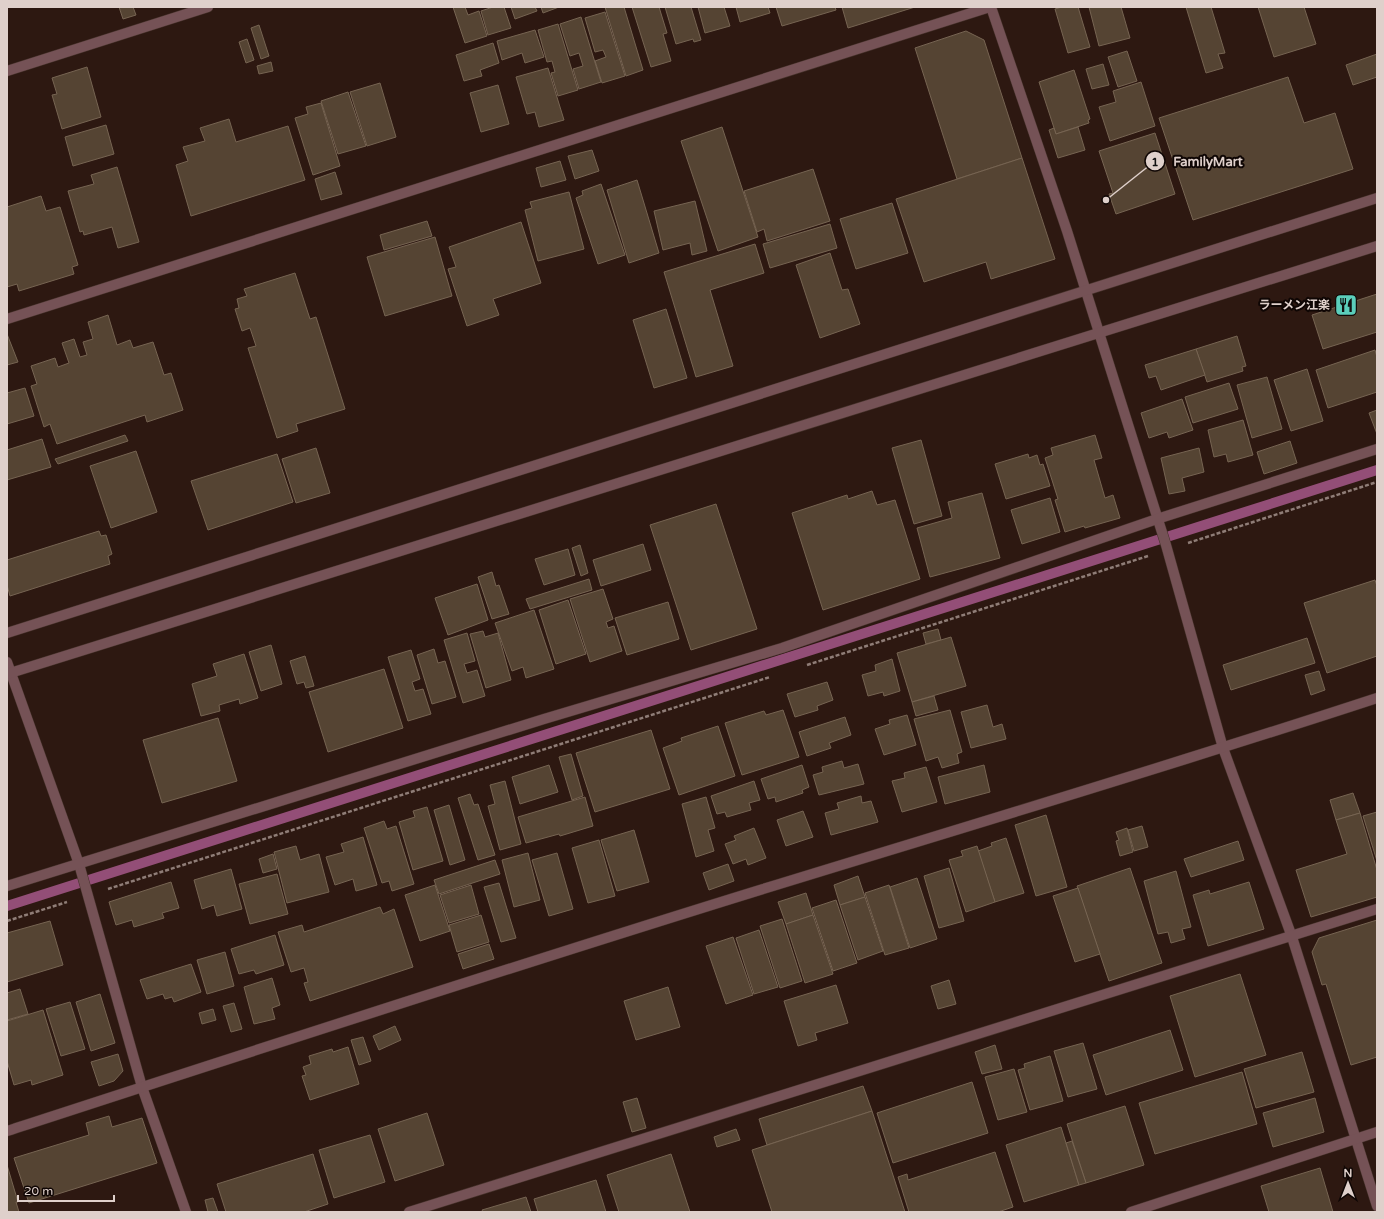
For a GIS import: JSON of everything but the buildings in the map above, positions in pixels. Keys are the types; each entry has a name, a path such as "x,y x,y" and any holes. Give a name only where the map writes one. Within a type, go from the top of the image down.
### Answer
{"street":[{"path":"7,72 208,7"},
{"path":"7,319 990,7 1084,289 1167,548 1223,748 1292,936 1377,1206"},
{"path":"7,633 1084,289 1377,198"},
{"path":"9,673 1377,246"},
{"path":"7,886 80,867 544,719 782,648 1377,449"},
{"path":"7,662 9,673 80,867 142,1087 186,1212"},
{"path":"7,1131 755,891 1223,748 1377,698"},
{"path":"409,1212 1377,909"},
{"path":"1131,1212 1377,1132"}],"path":[{"path":"802,666 1377,482"},
{"path":"7,921 88,893 772,676"}],"waterway":[{"path":"7,906 1377,470"}],"place":[{"name":"FamilyMart","path":"1106,200"},
{"name":"ラーメン江楽","path":"1346,305"}]}
